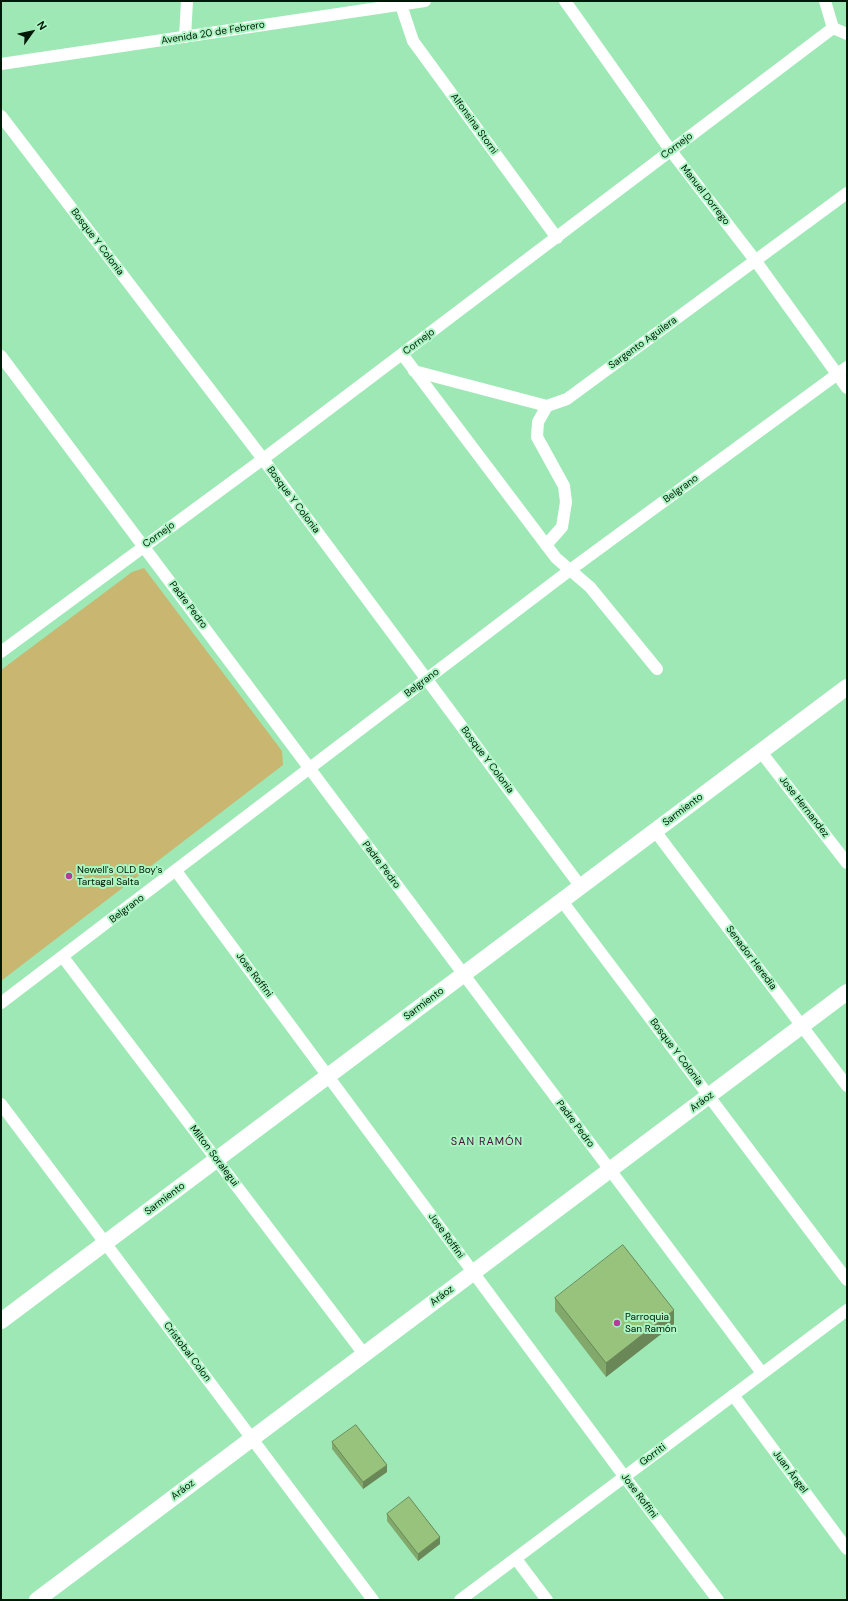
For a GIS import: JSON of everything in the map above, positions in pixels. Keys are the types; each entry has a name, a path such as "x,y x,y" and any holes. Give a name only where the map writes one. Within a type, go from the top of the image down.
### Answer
{"street":[{"path":"185,37 187,1"},
{"name":"Avenida 20 de Febrero","path":"1,64 425,1"},
{"name":"Manuel Dorrego","path":"565,1 671,151 842,371 847,388"},
{"path":"825,1 834,28 847,34"},
{"name":"Alfonsina Storni","path":"401,4 413,41 557,238"},
{"name":"Cornejo","path":"1,652 263,459 834,28"},
{"name":"Bosque Y Colonia","path":"1,116 263,459 581,887"},
{"name":"Sargento Aguilera","path":"548,406 567,399 847,193"},
{"path":"402,354 556,558 590,587 657,669"},
{"name":"Padre Pedro","path":"1,356 762,1373"},
{"path":"414,371 548,406 538,422 537,437 564,486 566,502 562,526 546,545"},
{"name":"Belgrano","path":"1,1003 570,570 842,371"},
{"name":"Sarmiento","path":"1,1321 847,687"},
{"name":"Jose Hernandez","path":"761,752 847,863"},
{"name":"Senador Heredia","path":"655,831 847,1086"},
{"name":"Jose Roffini","path":"176,871 624,1476 718,1600"},
{"name":"Bosque Y Colonia","path":"562,901 847,1280"},
{"name":"Milton Soralegui","path":"63,957 364,1354"},
{"name":"Aráoz","path":"37,1600 847,992"},
{"name":"Cristobal Colon","path":"1,1104 373,1600"},
{"name":"Gorriti","path":"460,1600 847,1310"},
{"name":"Juan Ángel","path":"732,1395 847,1549"},
{"path":"516,1559 547,1600"}],"shaded area":[{"name":"Newell's OLD Boy's Tartagal Salta","path":"144,568 282,751 283,765 1,981 1,670 132,572"}],"building":[{"path":"623,1245 674,1310 606,1363 555,1298"},
{"path":"356,1425 387,1465 363,1482 332,1442"},
{"path":"409,1497 440,1537 418,1554 387,1514"}],"place":[{"name":"Newell's OLD Boy's Tartagal Salta","path":"69,876"},
{"name":"Parroquia San Ramón","path":"617,1323"}],"district":[{"name":"SAN RAMÓN","path":"487,1142"}]}
